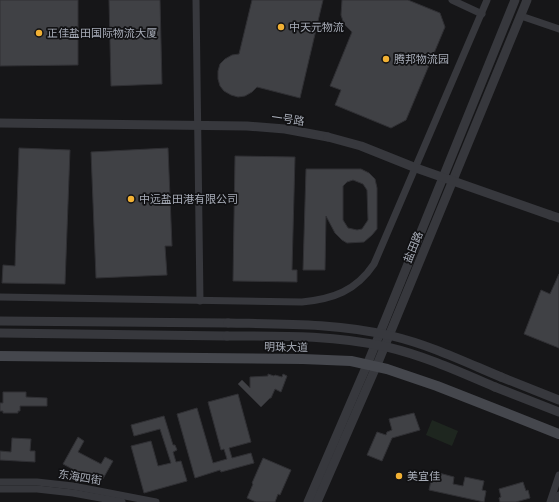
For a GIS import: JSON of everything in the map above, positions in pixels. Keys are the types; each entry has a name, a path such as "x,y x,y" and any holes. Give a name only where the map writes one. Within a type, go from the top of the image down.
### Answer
{"main road":[{"name":"明珠大道","path":"0,349 332,353 373,362 440,380 559,427"},
{"name":"明珠大道","path":"0,356 303,359 373,362 559,434"}],"street":[{"path":"196,0 200,301"},
{"path":"452,0 482,14"},
{"path":"0,297 302,302 326,299 340,295 350,289 369,273 374,264 488,0"},
{"name":"盐田路","path":"318,502 515,0"},
{"name":"盐田路","path":"308,502 373,362 527,0"},
{"path":"521,16 559,29"},
{"name":"一号路","path":"0,123 247,126 285,129 328,137 361,146 416,168 555,216"},
{"name":"明珠大道","path":"0,321 228,323 320,326 368,331 416,342 559,400"},
{"name":"明珠大道","path":"0,333 318,337 365,343 396,350 432,361 559,412"},
{"path":"550,502 559,475"},
{"name":"东海四街","path":"0,482 37,482 74,486 156,502"},
{"name":"东海四街","path":"0,489 37,489 73,493 122,502"},
{"path":"556,502 559,495"}],"shaded area":[{"path":"432,420 458,431 452,446 426,435"}],"building":[{"name":"正佳盐田国际物流大厦","path":"0,0 78,0 78,65 0,66"},
{"path":"109,0 160,0 162,84 111,86"},
{"name":"中天元物流","path":"252,0 323,0 300,98 257,87 245,96 238,97 224,91 220,86 218,71 220,64 232,55 239,54"},
{"name":"腾邦物流园","path":"342,0 408,0 440,13 445,27 406,120 391,128 335,105 341,90 330,86 352,32 344,24 341,15"},
{"path":"19,148 70,150 65,284 2,283 3,265 15,266"},
{"name":"中远盐田港有限公司","path":"168,148 172,246 165,246 167,275 96,278 91,152"},
{"path":"235,156 295,157 292,270 297,270 297,282 233,281"},
{"path":"306,169 361,169 369,173 375,179 377,188 377,229 364,242 347,243 335,233 326,216 325,270 303,270","holes":["353,180 363,184 367,190 368,220 362,229 357,230 348,228 343,220 343,186 347,182"]},
{"path":"559,274 559,348 524,334 541,290 550,294"},
{"path":"268,374 282,377 283,374 287,376 281,392 275,389 271,398 261,407 238,384 242,380 250,388 250,377 268,376"},
{"path":"3,392 26,392 26,397 47,398 47,406 20,406 20,411 18,411 18,413 3,413 3,411 0,411 0,403 3,403"},
{"path":"238,394 251,442 229,448 232,458 251,453 254,463 221,472 220,470 195,478 177,414 197,408 213,463 227,459 224,449 221,450 208,402"},
{"path":"414,413 420,430 392,438 382,461 367,455 377,432 386,435 387,432 392,430 389,419"},
{"path":"164,416 173,445 175,445 177,450 173,452 176,462 181,461 187,481 144,493 131,446 151,441 158,466 171,463 160,429 134,436 131,425"},
{"path":"78,437 84,441 78,452 101,464 105,457 113,461 100,484 63,464"},
{"path":"12,438 31,439 30,451 35,451 35,462 0,460 0,451 11,452"},
{"path":"263,458 291,470 280,495 278,494 275,502 256,502 247,498"},
{"path":"439,473 454,477 453,484 463,486 465,477 484,481 482,490 486,491 484,502 429,490 431,481 437,482"},
{"path":"523,482 526,491 528,490 530,498 516,502 500,502 499,498 501,497 499,489"}],"place":[{"name":"中天元物流","path":"281,27"},
{"name":"正佳盐田国际物流大厦","path":"39,33"},
{"name":"腾邦物流园","path":"386,59"},
{"name":"中远盐田港有限公司","path":"131,199"},
{"name":"美宜佳","path":"399,476"}]}
